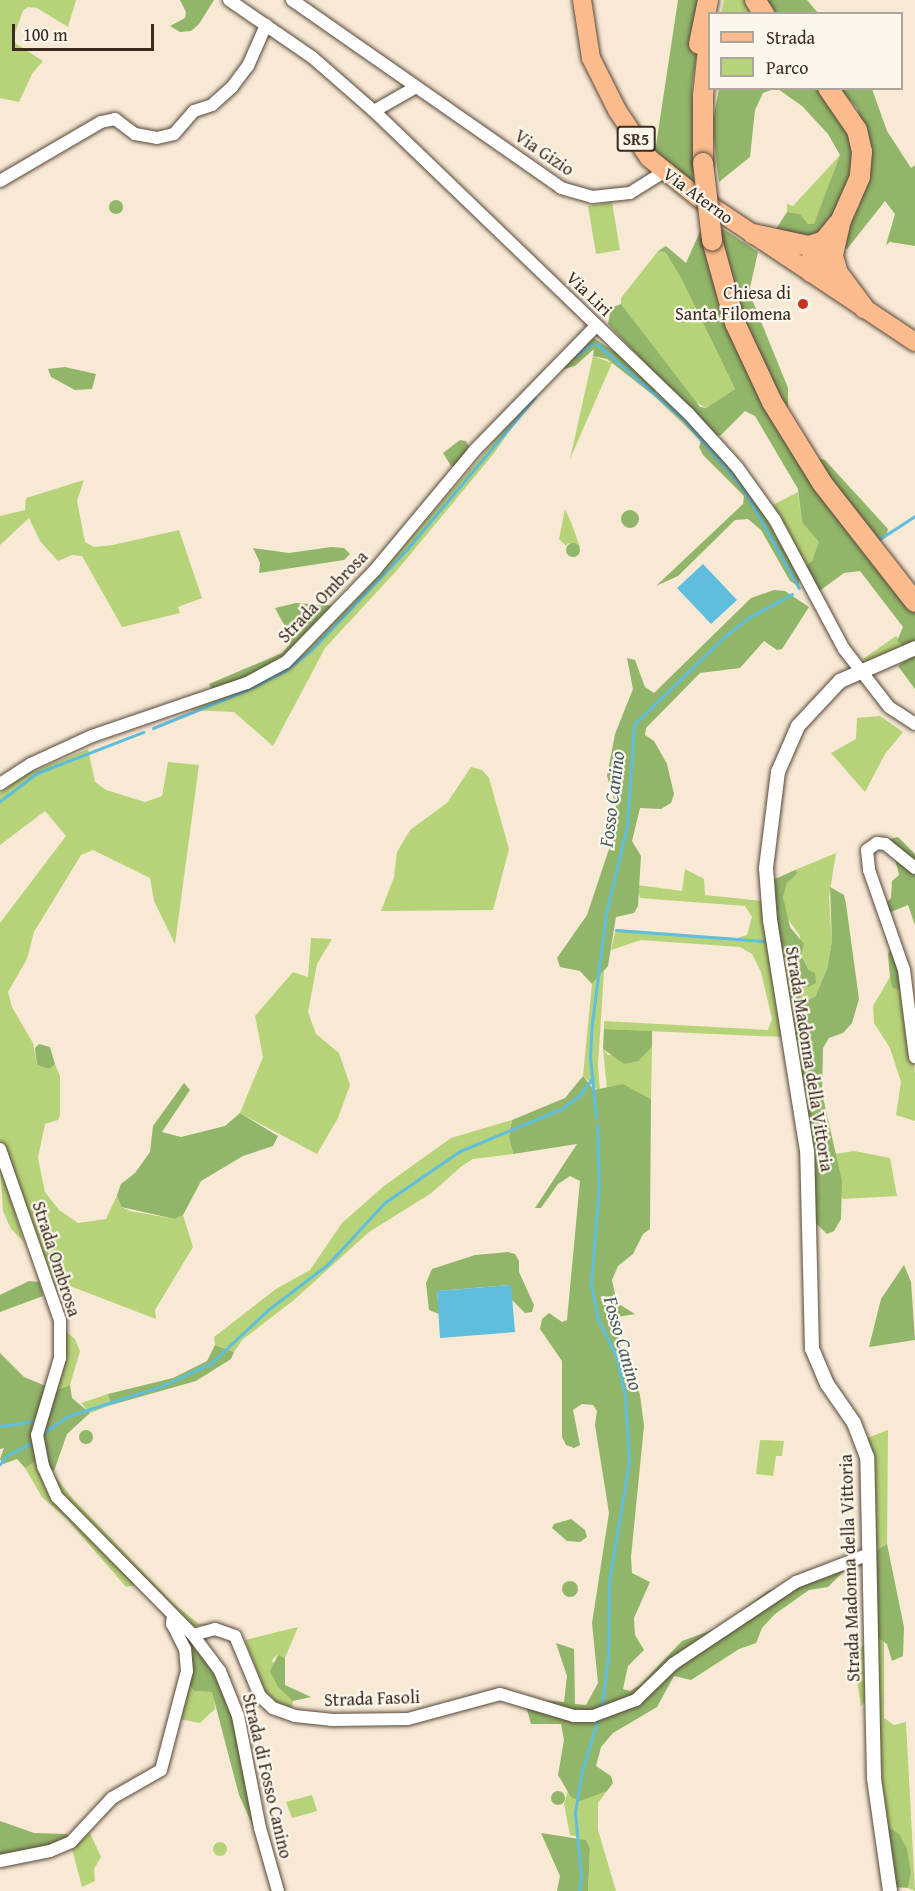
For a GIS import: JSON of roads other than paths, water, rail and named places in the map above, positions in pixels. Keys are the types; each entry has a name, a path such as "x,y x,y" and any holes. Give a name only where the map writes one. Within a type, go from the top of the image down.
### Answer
{"highway":[{"path":"708,0 698,50 708,75"},
{"path":"709,90 703,155 712,240 735,323 772,402 822,483 915,602"},
{"path":"811,272 825,266 828,248 860,177 862,152 857,130 829,90"},
{"path":"753,234 798,246 828,248"},
{"path":"828,248 838,273 864,308"}],"main road":[{"name":"Via Aterno","path":"582,0 591,58 616,110 663,172 864,308"},
{"name":"SR5","path":"864,308 915,342"}],"street":[{"name":"Via Liri","path":"229,0 312,57 374,111 688,413 737,467 775,520 844,649 890,707 915,724"},
{"name":"Via Gizio","path":"292,0 577,196 630,193 663,172"},
{"path":"0,181 101,122 115,119 135,134 157,138 174,134 194,111 212,105 232,87 248,66 266,25"},
{"path":"374,111 416,87"},
{"name":"Strada Ombrosa","path":"0,784 31,764 92,736 247,683 286,662 375,570 474,451 596,326"},
{"name":"Strada Madonna della Vittoria","path":"890,1891 874,1785 868,1484 862,1441 827,1384 812,1350 807,1151 770,920 766,868 773,805 784,753 798,726 822,697 861,669 915,648"},
{"path":"915,868 885,844 877,843 867,850 869,870 904,970 915,1057"},
{"name":"Strada Ombrosa","path":"0,1149 60,1320 60,1358 37,1435 43,1466 57,1497 173,1616"},
{"name":"Strada Fasoli","path":"193,1635 215,1629 235,1636 260,1696 273,1708 295,1716 331,1720 408,1719 500,1694 574,1716 593,1716 636,1700 673,1664 796,1582 869,1554"},
{"path":"0,1861 50,1851 71,1842 112,1798 161,1770 187,1671 185,1648 172,1624 173,1616"},
{"name":"Strada di Fosso Canino","path":"173,1616 193,1635 220,1671 234,1704 260,1828 278,1891"}],"water":[{"path":"703,564 737,600 711,624 677,588"},
{"path":"511,1285 515,1332 440,1338 437,1291"}],"waterway":[{"path":"575,356 592,344"},
{"path":"597,344 684,420 744,490 799,588"},
{"path":"153,728 247,690 285,671 310,651 408,548 535,397"},
{"name":"Fosso Canino","path":"878,540 915,516"},
{"name":"Fosso Canino","path":"596,1117 590,1057 592,1023 606,913 627,826 634,724 725,636 748,618 792,594"},
{"path":"0,801 37,773 143,732"},
{"path":"616,930 764,941"},
{"path":"43,1433 68,1416 162,1386 211,1363 269,1309 328,1264 384,1203 460,1151 561,1109 580,1095 593,1077"},
{"name":"Fosso Canino","path":"597,1125 599,1186 591,1284 598,1319 617,1358 625,1397 629,1462 609,1581 608,1658 601,1710"},
{"path":"0,1426 34,1421"},
{"path":"0,1464 7,1455 32,1443"},
{"name":"Fosso Canino","path":"579,1891 581,1876 575,1812 582,1770 598,1719"}],"place":[{"name":"Chiesa di Santa Filomena","path":"803,304"}]}
